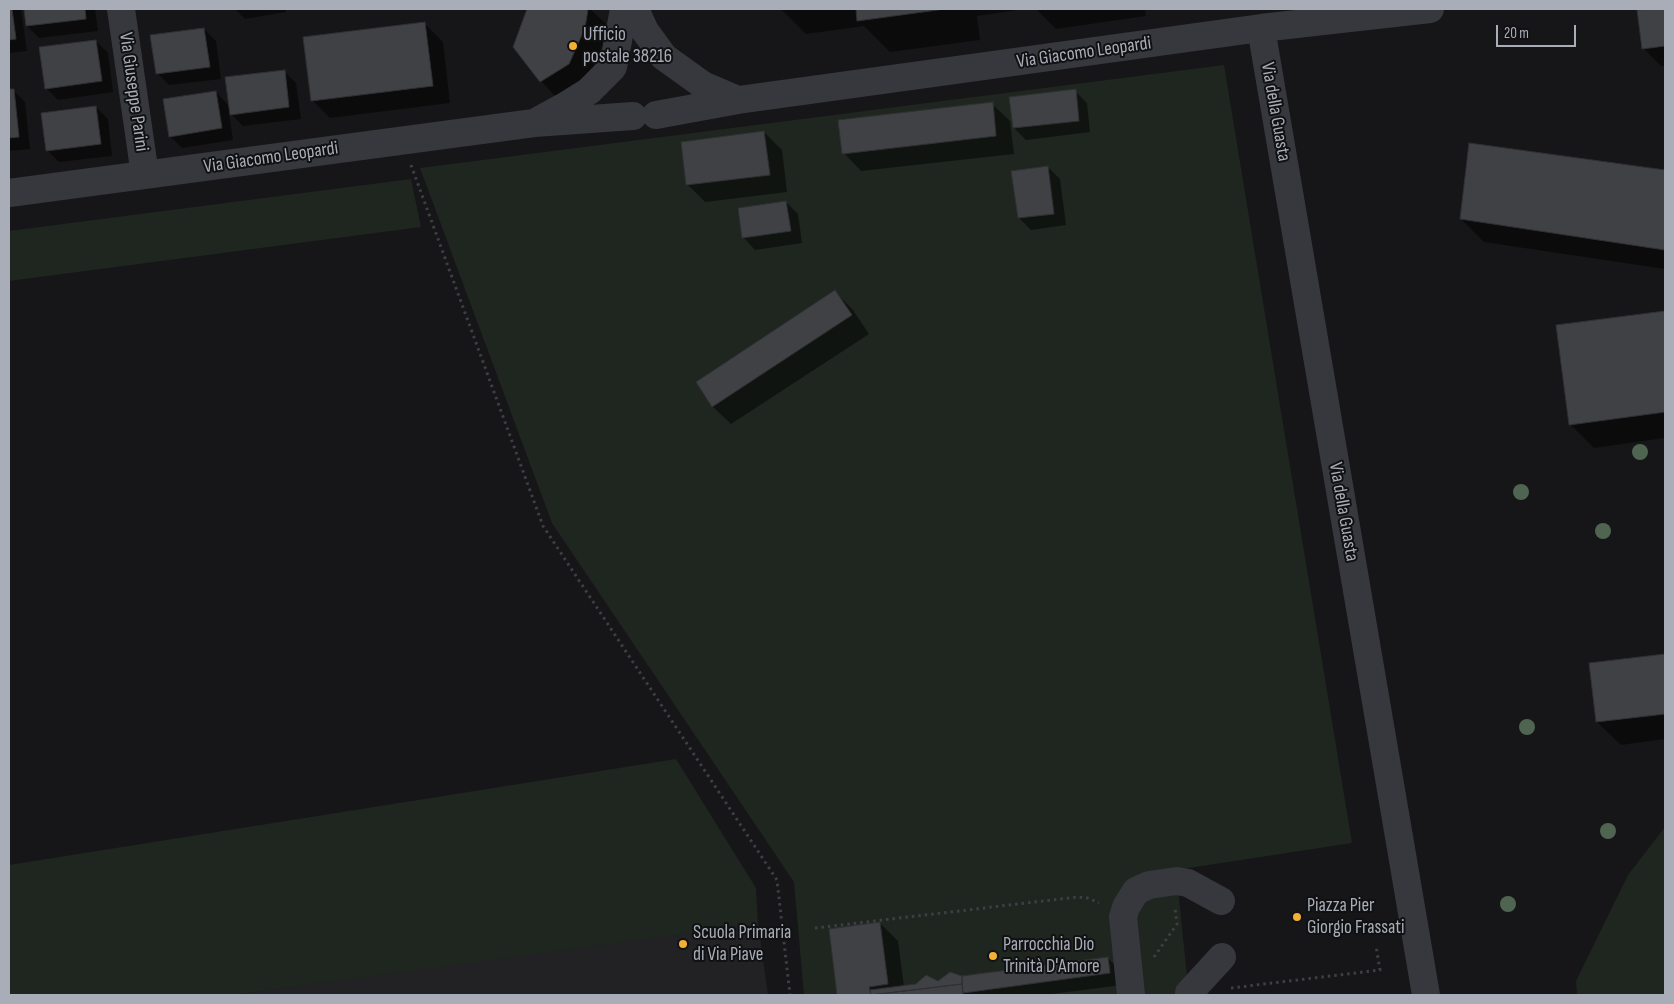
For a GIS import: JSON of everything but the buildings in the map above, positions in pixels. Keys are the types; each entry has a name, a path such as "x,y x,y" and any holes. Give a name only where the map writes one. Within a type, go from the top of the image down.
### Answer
{"street":[{"name":"Via Giuseppe Parini","path":"121,9 145,175"},
{"path":"624,9 614,67 610,78 610,90 614,101 622,110 644,115 665,109 676,89 676,77 672,67 645,31 635,9"},
{"name":"Via Giacomo Leopardi","path":"9,193 534,123 644,115 738,100 1261,28 1430,9"},
{"name":"Via della Guasta","path":"1261,28 1426,995"},
{"name":"Via Giacomo Leopardi","path":"534,123 590,91 621,58 632,52 643,50 654,52 664,57 703,85 738,100"},
{"path":"1131,995 1123,917 1126,907 1136,892 1149,885 1172,881 1188,883 1221,901"},
{"path":"1189,993 1222,957"}],"path":[{"path":"417,139 411,166 543,526 777,880 790,995"},
{"path":"1127,961 1155,957 1177,924 1172,881"},
{"path":"815,928 1077,897 1088,898 1104,905 1126,907"},
{"path":"1189,993 1380,970 1376,946"}],"shaded area":[{"path":"1224,65 1352,843 1176,870 1189,995 804,995 794,882 552,523 420,168"},
{"path":"411,179 421,227 9,281 9,231"},
{"path":"676,759 756,888 758,924 233,995 9,995 9,865"},
{"path":"1665,827 1665,995 1577,995 1576,981 1628,875"},
{"name":"Scuola Primaria di Via Piave","path":"758,924 768,995 233,995 453,964"}],"place":[{"name":"Ufficio postale 38216","path":"573,46"},
{"name":"Piazza Pier Giorgio Frassati","path":"1297,917"},
{"name":"Scuola Primaria di Via Piave","path":"683,944"},
{"name":"Parrocchia Dio Trinità D'Amore","path":"993,956"}]}
